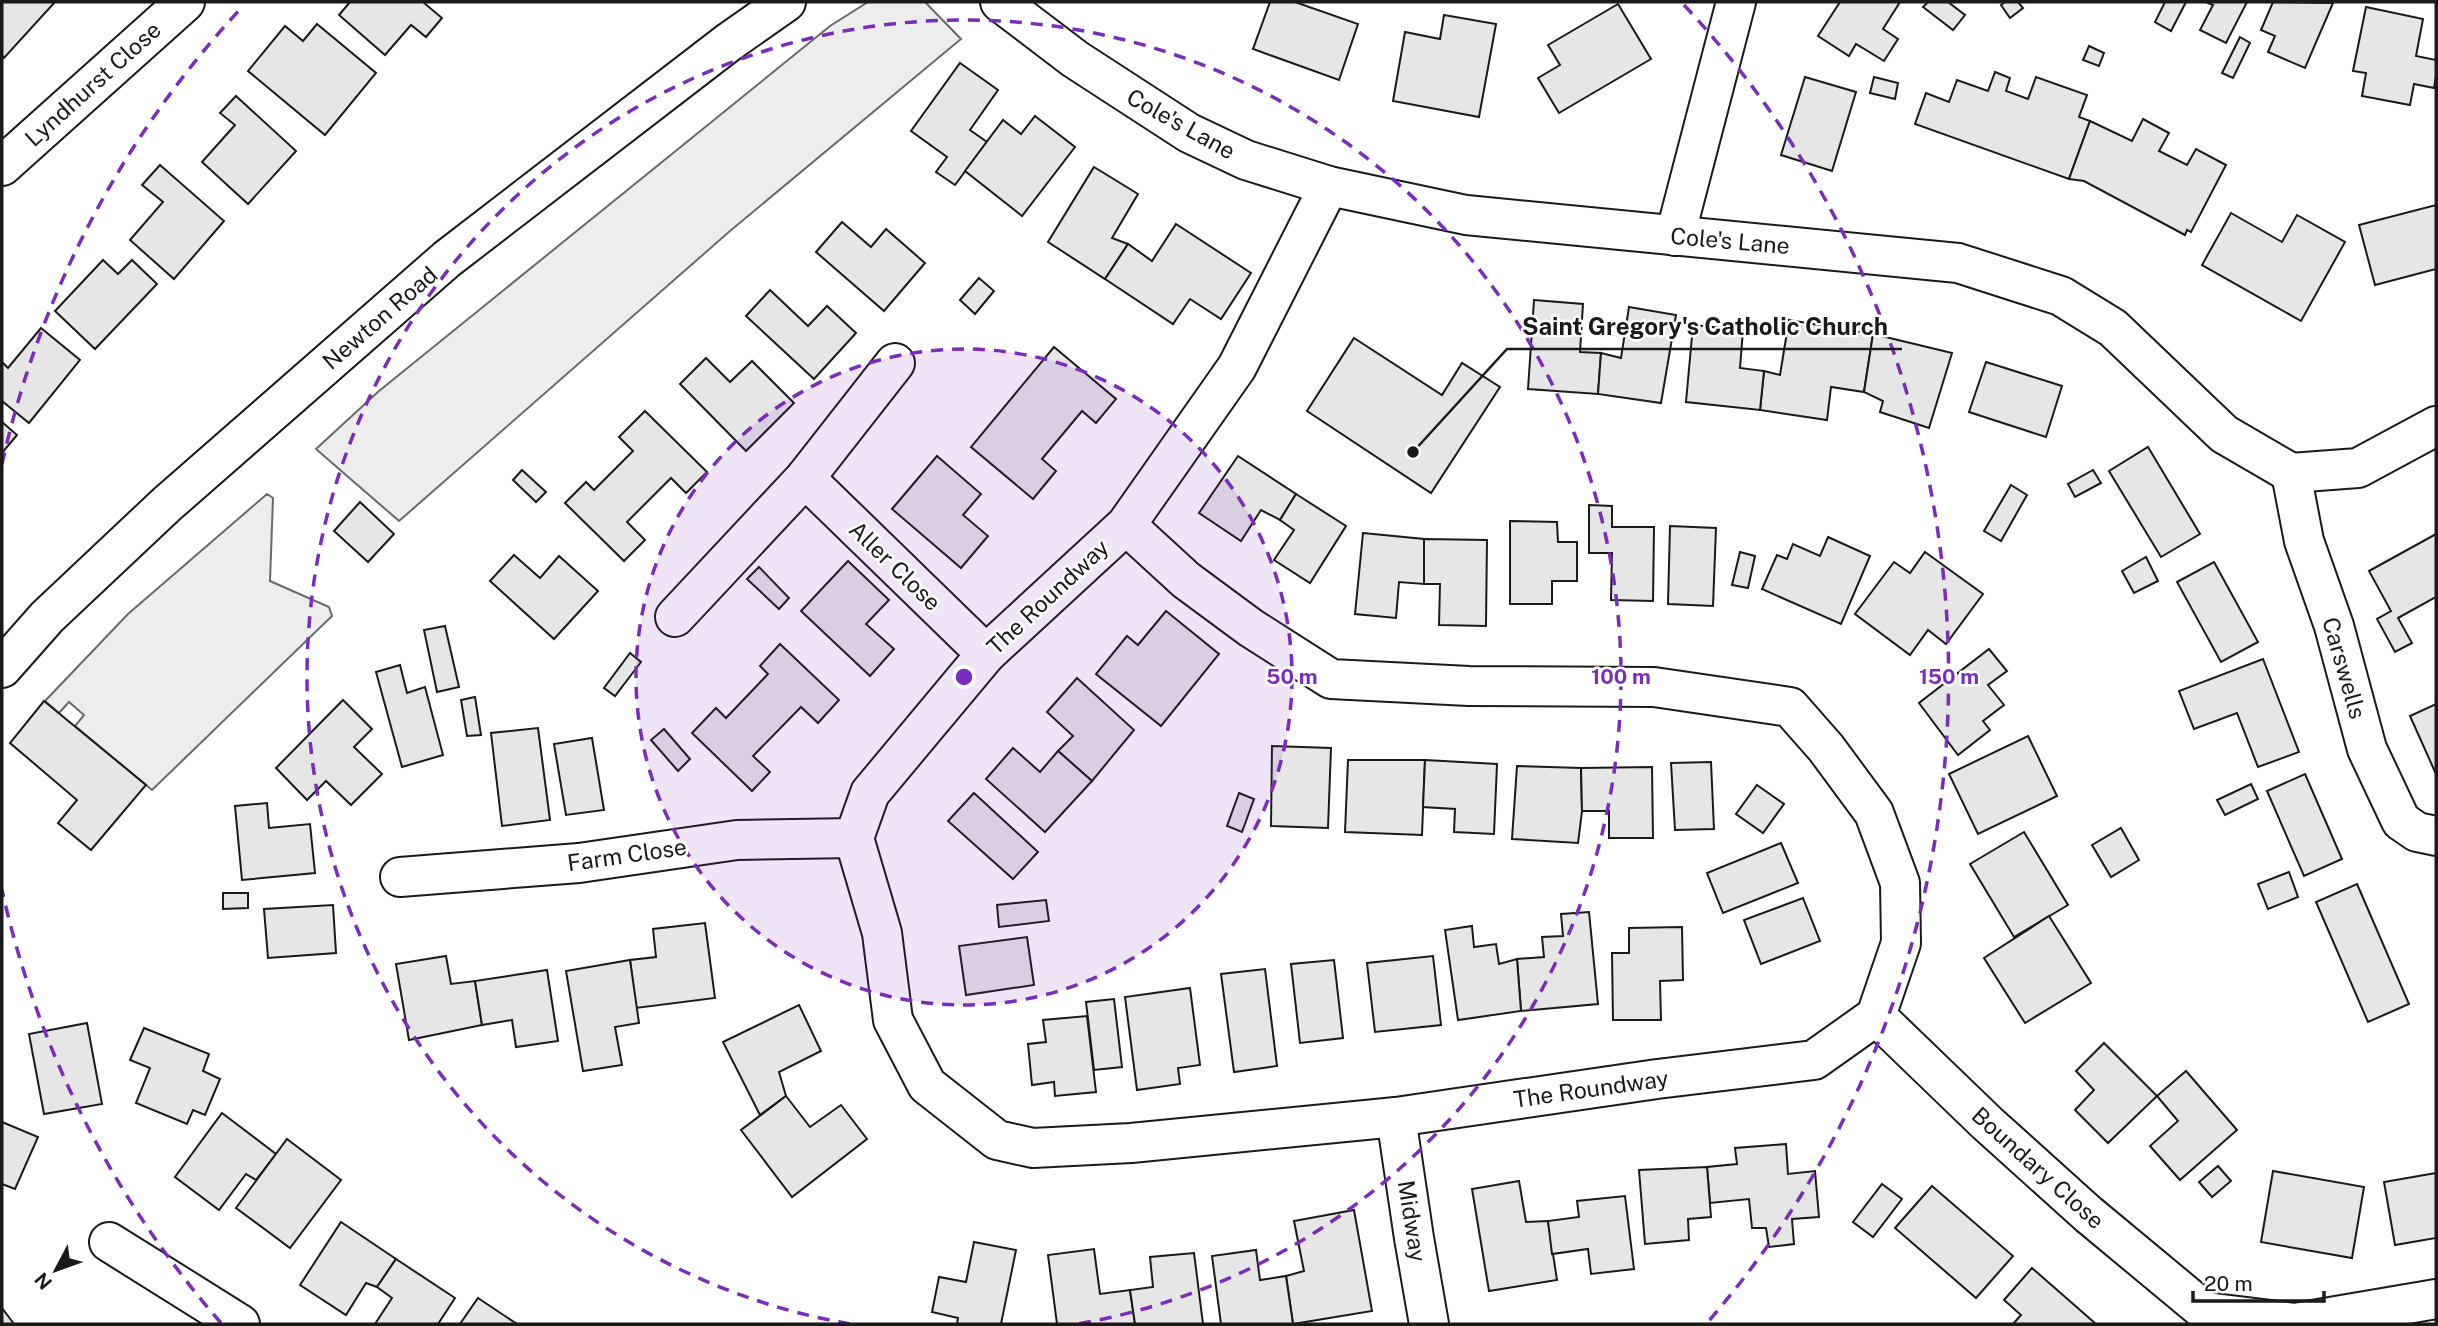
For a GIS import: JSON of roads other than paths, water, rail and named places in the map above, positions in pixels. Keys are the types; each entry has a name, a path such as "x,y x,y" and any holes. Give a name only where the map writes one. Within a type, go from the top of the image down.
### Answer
{"street":[{"name":"Lyndhurst Close","path":"2,166 185,2"},
{"name":"Newton Road","path":"2,668 47,617 167,504 447,259 718,50 786,2"},
{"name":"Cole's Lane","path":"1000,2 1075,59 1189,133 1246,160 1329,186 1466,215 1958,263 2061,296 2113,328 2224,434 2291,473"},
{"path":"1675,236 1736,2"},
{"name":"The Roundway","path":"1126,525 1186,580 1240,620 1331,679 1469,686 1654,687 1790,706 1826,748 1874,813 1900,883 1900,943 1876,1016 1814,1060 1657,1079 1396,1117 1131,1143 1033,1148 997,1140 928,1085 893,1020 882,933 854,838 870,793 986,654 1126,525 1237,367 1329,186"},
{"path":"675,617 804,478 895,363"},
{"path":"2291,473 2358,468 2436,426"},
{"name":"Carswells","path":"2291,473 2304,541 2334,626 2367,749 2401,821 2417,832 2436,836"},
{"name":"Aller Close","path":"804,478 986,654"},
{"name":"Farm Close","path":"400,877 579,863 737,840 854,838"},
{"name":"Boundary Close","path":"1876,1016 1987,1123 2203,1318 2295,1323 2436,1299"},
{"name":"Midway","path":"1396,1117 1413,1238 1429,1324"},
{"path":"109,1242 240,1324"}],"place":[{"name":"Saint Gregory's Catholic Church","path":"1413,452"}]}
